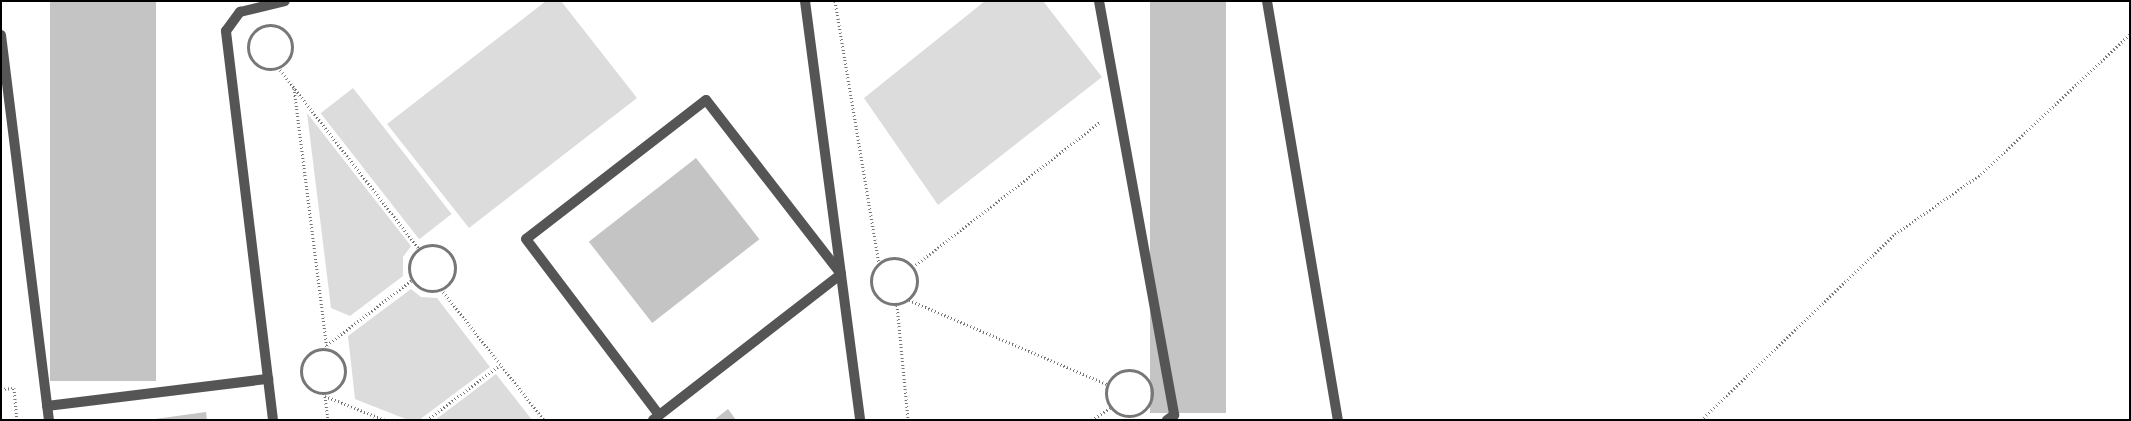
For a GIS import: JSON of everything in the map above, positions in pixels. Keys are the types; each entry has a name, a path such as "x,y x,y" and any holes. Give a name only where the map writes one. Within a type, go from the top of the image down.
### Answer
{"lane":[{"path":"273,420 226,30 240,12 285,1"},
{"path":"805,1 860,420"},
{"path":"1098,1 1174,415 1167,420"},
{"path":"1267,1 1338,420"},
{"path":"1,35 49,420"},
{"path":"706,100 841,274 656,417 526,239 706,100"},
{"path":"47,406 268,379"}],"path":[{"path":"835,1 879,262 870,285 885,303 897,305 909,300 918,278 913,267 903,259 879,262"},
{"path":"267,25 279,27 292,45 290,56 278,67 261,68 248,49 252,34 267,25"},
{"path":"1701,420 1895,234 1981,174 2130,34"},
{"path":"278,67 419,249"},
{"path":"294,88 327,350"},
{"path":"913,267 1101,120"},
{"path":"429,244 451,253 454,277 441,289 423,290 412,280 410,259 419,249 429,244"},
{"path":"326,345 412,280"},
{"path":"441,289 544,420"},
{"path":"909,300 1107,384"},
{"path":"897,305 908,420"},
{"path":"325,395 336,390 345,369 340,358 327,350 309,353 300,374 309,388 325,395 385,420"},
{"path":"427,420 500,365"},
{"path":"1132,371 1148,379 1152,390 1144,412 1132,417 1110,408 1107,384 1114,374 1132,371"},
{"path":"1,390 14,388 17,420"},
{"path":"325,395 328,420"},
{"path":"1092,420 1110,408"}],"shaded area":[{"path":"546,1 561,1 637,98 469,228 387,124"},
{"path":"985,1 1043,1 1102,77 938,205 864,98"},
{"path":"353,88 452,214 419,239 321,113"},
{"path":"307,113 411,246 403,257 403,276 350,316 331,308"},
{"path":"411,289 421,297 437,298 490,367 419,420 408,420 355,399 348,336"},
{"path":"496,374 532,420 435,420"}],"building":[{"path":"50,1 156,1 156,381 50,381"},
{"path":"1150,1 1226,1 1226,413 1150,413"},
{"path":"696,158 759,239 652,323 589,242"},
{"path":"728,409 736,420 714,420"},
{"path":"206,412 207,420 155,420 155,419"}]}
